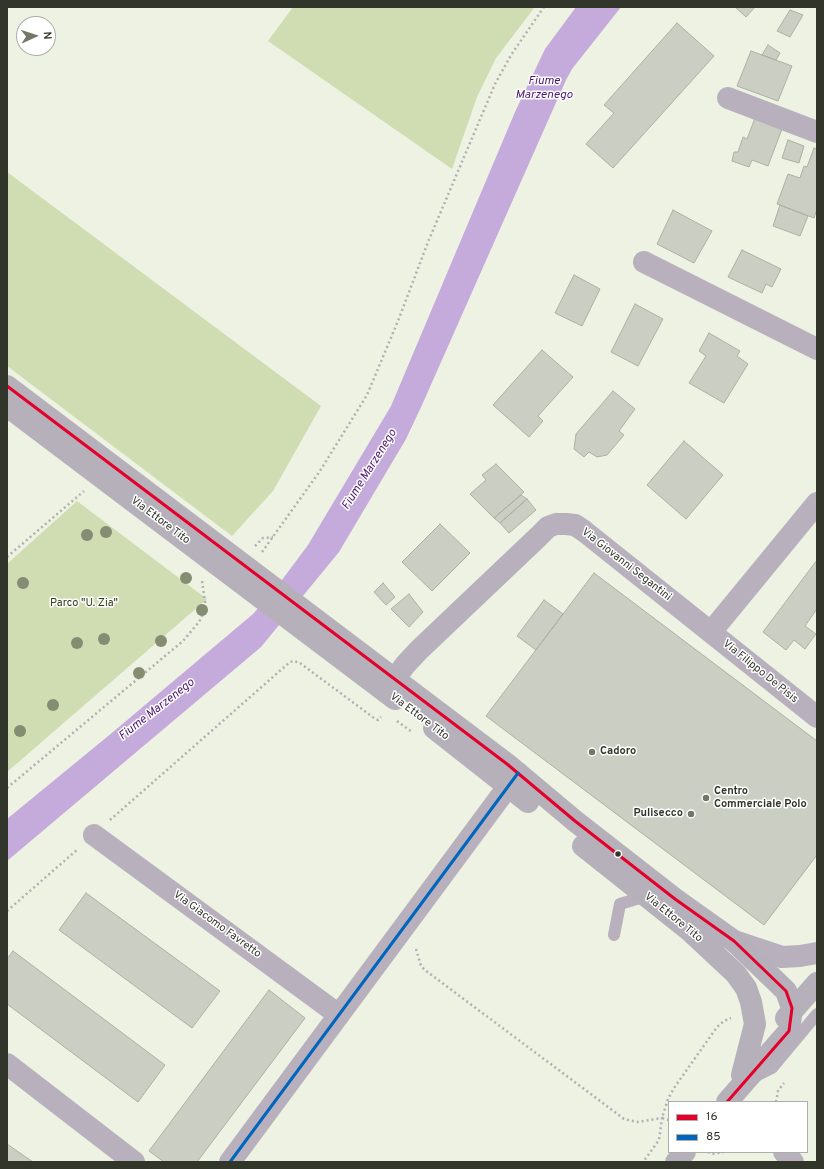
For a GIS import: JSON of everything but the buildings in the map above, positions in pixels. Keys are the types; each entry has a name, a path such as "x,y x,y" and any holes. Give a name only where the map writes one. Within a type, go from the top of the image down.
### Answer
{"street":[{"path":"728,98 817,132"},
{"path":"644,262 817,349"},
{"name":"Via Ettore Tito","path":"7,386 254,573 388,694 575,821 675,899 734,941 786,991 790,999 792,1011 789,1031 744,1077"},
{"name":"Via Ettore Tito","path":"7,406 254,573"},
{"path":"711,632 817,503"},
{"name":"Via Giovanni Segantini","path":"388,694 405,665 419,650 548,527 556,524 575,525 584,531 711,632"},
{"name":"Via Filippo De Pisis","path":"711,632 815,710"},
{"path":"230,1162 514,780"},
{"name":"Via Ettore Tito","path":"514,780 646,896 714,952 736,974 746,988 751,1002 755,1024 744,1077"},
{"name":"Via Giacomo Favretto","path":"94,835 340,1015"},
{"name":"Via Ettore Tito","path":"734,941 782,957 817,953"},
{"path":"792,1011 817,983"},
{"path":"7,1064 134,1162"},
{"path":"676,1162 684,1153"},
{"path":"785,1153 793,1162"}],"lane":[{"path":"614,935 620,904 646,896"},
{"path":"744,1077 772,1068 817,1014"}],"path":[{"path":"254,573 274,537 320,471 366,395 398,321 428,242 495,84 511,55 544,7"},
{"path":"7,557 85,490"},
{"path":"252,549 263,538 274,537"},
{"path":"7,788 183,641 199,622 206,608 201,582 204,577"},
{"path":"7,911 290,662 294,661 300,663 378,720 388,694"},
{"path":"416,942 416,948 421,966 425,970 624,1119 637,1122 662,1118 668,1120"},
{"path":"643,1162 659,1140 662,1118 668,1099 674,1088 717,1027 724,1021 737,1016"}],"green space":[{"path":"293,7 535,7 496,58 477,97 452,169 268,41"},
{"path":"7,172 321,406 273,491 232,536 7,366"},
{"name":"Parco \"U. Zia\"","path":"77,501 207,599 7,772 7,564"}],"water":[{"name":"Fiume Marzenego","path":"576,7 621,7 572,69 566,80 406,439 339,552 261,647 7,861 7,819 253,614 276,588 308,545 391,406 515,112 545,49"}],"transit line":[{"name":"16","path":"7,386 507,764 575,821 675,899 734,941 786,991 792,1008 789,1031 728,1101"},
{"name":"85","path":"230,1162 518,773"}],"place":[{"name":"Cadoro","path":"592,752"},
{"name":"Centro Commerciale Polo","path":"706,798"},
{"name":"Pulisecco","path":"691,814"}]}
